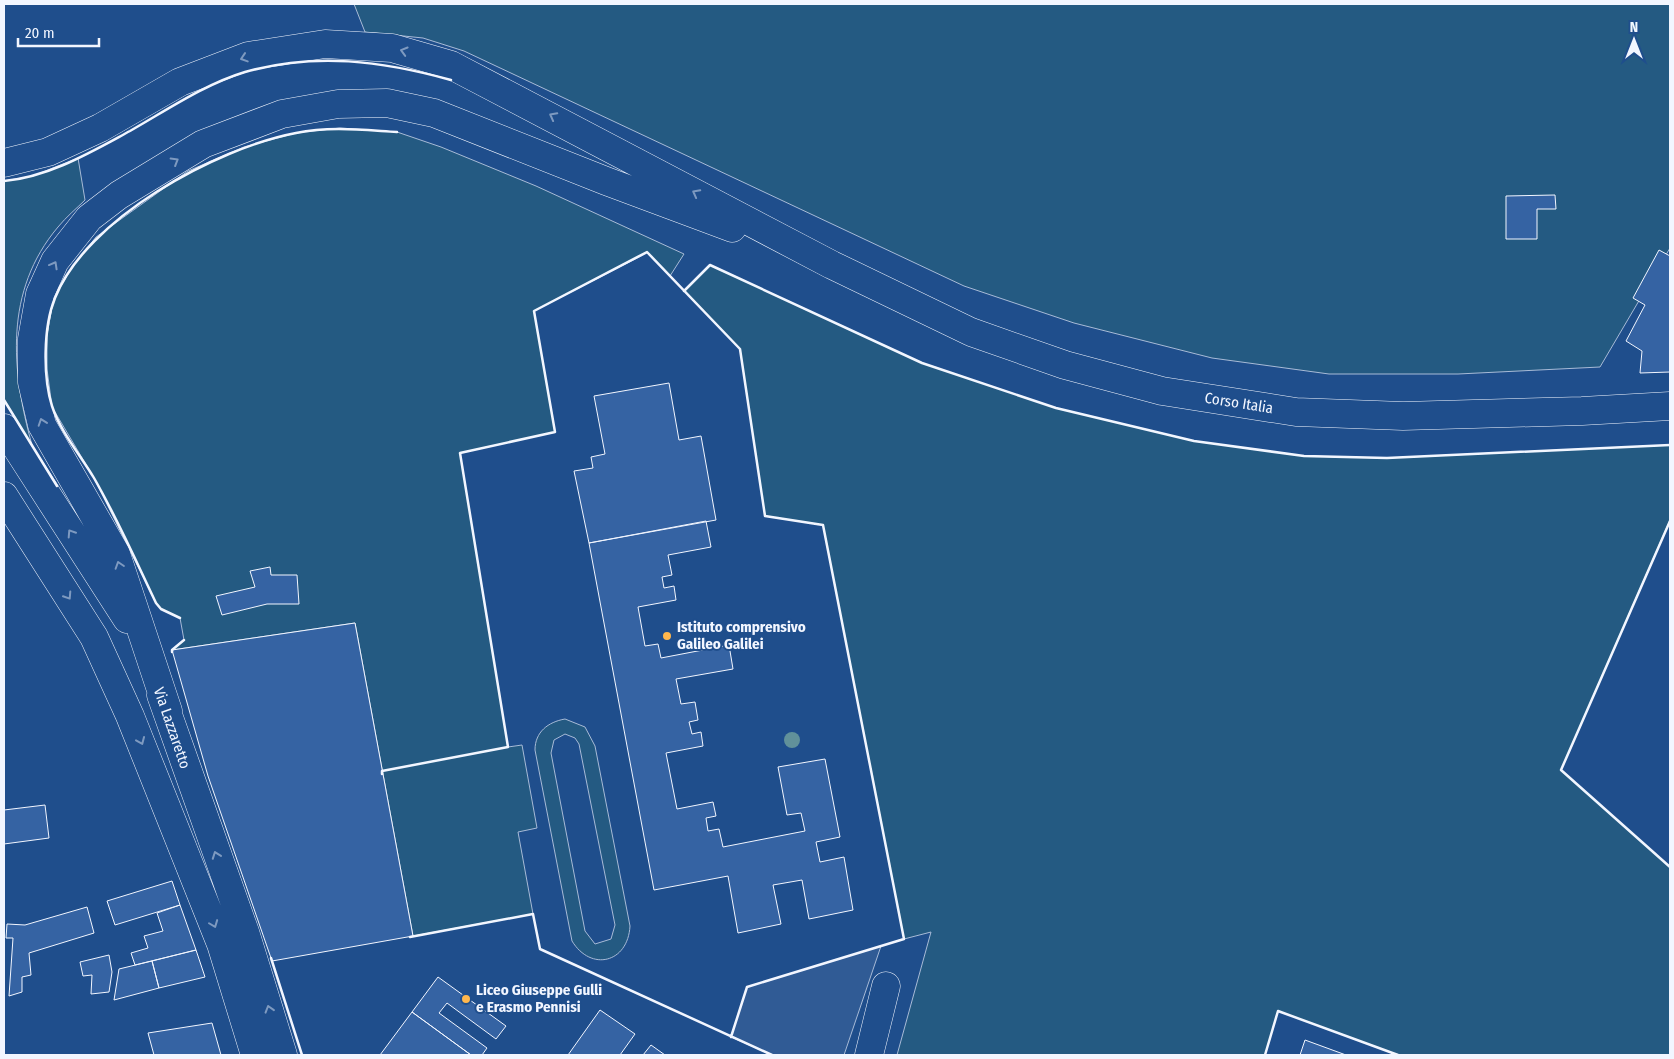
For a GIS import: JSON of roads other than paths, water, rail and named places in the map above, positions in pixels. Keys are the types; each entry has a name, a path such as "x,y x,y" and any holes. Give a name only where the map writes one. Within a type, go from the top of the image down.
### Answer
{"street":[{"path":"4,163 48,152 100,128 180,82 248,56 325,44 392,48 460,69 832,265"},
{"path":"168,711 116,554 42,426 32,382 32,339 40,294 55,261 89,218 119,194 203,144 282,114 338,104 386,103 434,113 606,181 832,265"},
{"name":"Corso Italia","path":"832,265 971,332 1065,365 1162,391 1296,412 1325,413 1433,415 1582,411 1670,406"},
{"name":"Via Lazzaretto","path":"4,428 130,624 168,711 192,789 245,932 283,1055"},
{"name":"Via Lazzaretto","path":"4,496 94,637 130,716 221,944 255,1055"},
{"path":"869,1055 886,986"}],"place":[{"name":"Istituto comprensivo Galileo Galilei","path":"667,636"},
{"name":"Liceo Giuseppe Gulli e Erasmo Pennisi","path":"466,999"}]}
